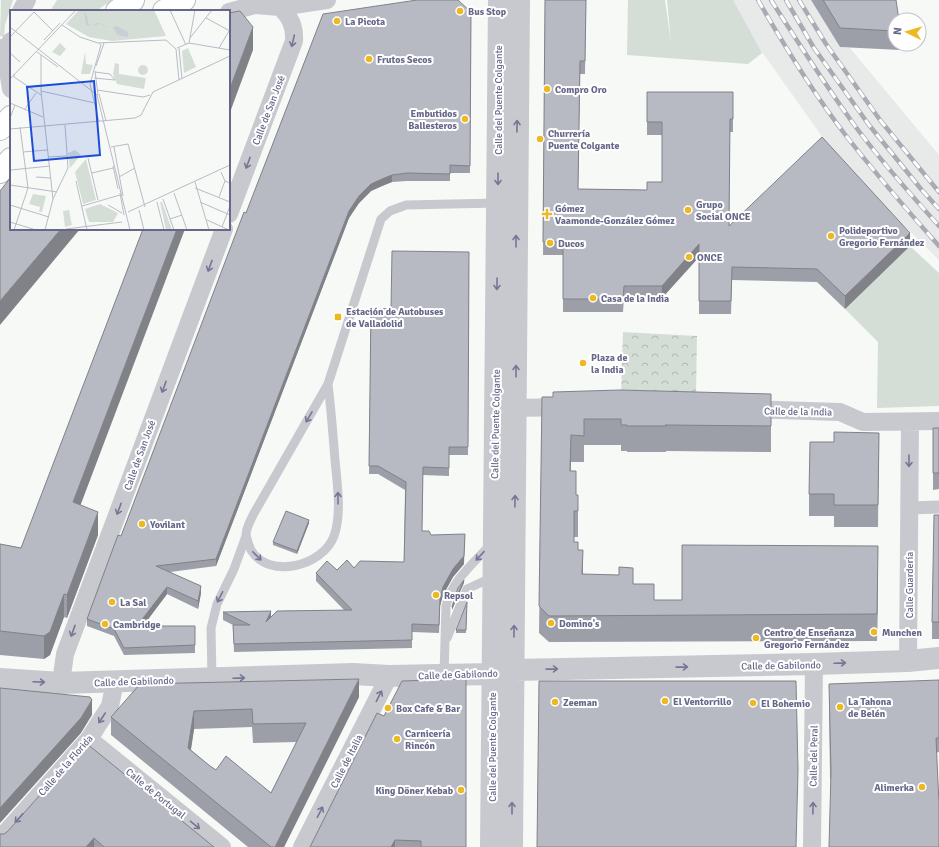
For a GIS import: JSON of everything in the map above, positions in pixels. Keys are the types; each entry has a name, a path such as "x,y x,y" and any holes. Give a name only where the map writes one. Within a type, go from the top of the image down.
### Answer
{"main road":[{"path":"118,10 133,0"},
{"path":"166,10 184,0"},
{"path":"0,172 10,160"}],"street":[{"path":"22,10 27,0"},
{"path":"230,12 255,5 280,7 327,0"},
{"name":"Calle del Puente Colgante","path":"491,847 499,0"},
{"name":"Calle del Puente Colgante","path":"512,847 516,408 516,179 519,0"},
{"name":"Calle de San José","path":"230,211 294,41 295,35 292,23 280,7"},
{"path":"7,49 6,62 10,84"},
{"name":"Calle de San José","path":"61,683 65,654 224,230"},
{"path":"516,408 581,407"},
{"name":"Calle de la India","path":"730,409 840,412 863,422 939,421"},
{"name":"Calle Guardería","path":"908,661 910,422"},
{"path":"909,508 939,507"},
{"name":"Calle de Gabilondo","path":"0,679 61,683 353,674 389,676 492,674 513,670 814,664 908,661 939,658"},
{"name":"Calle del Peral","path":"812,847 814,664"},
{"name":"Calle de Italia","path":"302,847 389,676"},
{"name":"Calle de la Florida","path":"0,839 89,739 110,706 115,682"},
{"name":"Calle de Portugal","path":"89,739 222,847"}],"lane":[{"path":"212,679 211,628 217,604 234,569 253,515 328,384 380,222 384,216 394,209 406,205 497,203"},
{"path":"246,536 249,546 258,558 263,562 279,566 294,566 308,562 329,546 334,536 338,497 328,384"},
{"path":"444,675 446,606 451,591 461,576 494,542"},
{"path":"444,647 467,589 493,577"}],"shaded area":[{"path":"725,0 811,0 840,47 850,48 939,155 939,260 876,198 828,145"}],"green space":[{"path":"1,0 13,0 5,25 4,37 0,36"},
{"path":"57,0 112,0 97,10 51,10"},
{"path":"628,0 665,0 671,43 667,0 733,0 762,53 748,64 627,55"},
{"name":"Polideportivo Gregorio Fernández","path":"910,246 939,273 939,406 877,408 878,342 845,309"},
{"path":"623,332 697,336 696,396 621,395"}],"building":[{"path":"417,0 458,0 471,12 470,166 450,165 450,174 407,173 392,175 371,184 359,196 349,211 216,559 156,566 201,586 198,601 167,587 137,626 195,626 195,645 124,648 114,629 87,619 118,535 121,536 244,212 246,213 323,14"},
{"path":"545,0 586,0 585,61 580,61 578,189 647,190 647,182 662,182 662,122 647,122 647,92 733,92 733,119 730,119 729,226 822,137 910,233 845,296 817,269 732,267 731,301 699,301 699,244 662,286 624,286 623,299 563,299 563,242 543,242"},
{"path":"823,0 896,0 898,12 887,12 887,31 840,28"},
{"path":"240,11 253,27 230,88 230,13"},
{"path":"10,178 10,230 60,230 0,301 0,191"},
{"path":"143,230 177,230 73,502 98,512 67,595 64,594 50,632 44,636 0,631 0,544 21,548"},
{"path":"392,251 469,252 468,447 449,447 449,468 423,467 422,531 429,531 431,535 465,534 464,556 453,569 443,587 440,598 439,625 412,624 412,640 234,644 233,625 250,625 223,612 271,611 266,622 277,611 352,610 316,573 327,561 337,570 347,560 354,568 360,561 404,562 406,482 378,466 369,466 371,308 391,309"},
{"path":"620,390 771,394 771,426 627,426 621,425 621,419 584,419 584,436 571,435 570,471 576,471 578,511 574,511 574,542 578,542 578,550 583,550 582,574 619,575 619,567 633,568 633,584 654,584 654,600 682,600 682,545 878,546 877,614 549,616 539,606 542,397 553,397 553,392"},
{"path":"933,428 939,428 939,473 933,473"},
{"path":"834,432 879,433 878,505 834,505 834,494 809,494 810,442 834,442"},
{"path":"286,511 309,520 297,551 273,542"},
{"path":"934,515 939,515 939,622 932,622"},
{"path":"464,580 452,607 458,588"},
{"path":"467,602 466,630 456,630"},
{"path":"359,679 275,847 271,847 111,717 140,684","holes":["252,709 253,724 306,723 271,793 226,756 216,770 188,748 194,711"]},
{"path":"466,679 466,847 421,847 421,841 395,840 391,847 310,847 377,713 384,716 402,681"},
{"path":"939,680 939,738 936,738 939,847 829,847 831,772 829,684"},
{"path":"539,681 796,681 798,770 796,847 537,847"},
{"path":"0,688 90,697 92,700 81,718 0,808"},
{"path":"86,743 214,847 104,847 94,838 86,847 0,847 0,834 4,834 8,831"}],"railway":[{"path":"758,0 800,70 835,121 880,178 939,246"},
{"path":"771,0 824,82 858,130 897,179 939,226"},
{"path":"786,0 814,48 869,125 939,209"},
{"path":"799,0 826,44 880,120 939,192"}],"place":[{"name":"Bus Stop","path":"460,11"},
{"name":"La Picota","path":"337,21"},
{"name":"Frutos Secos","path":"369,59"},
{"name":"Compro Oro","path":"547,89"},
{"name":"Embutidos Ballesteros","path":"465,119"},
{"name":"Churrería Puente Colgante","path":"540,139"},
{"name":"Grupo Social ONCE","path":"688,210"},
{"name":"Gómez Vaamonde-González Gómez","path":"547,214"},
{"name":"Polideportivo Gregorio Fernández","path":"831,236"},
{"name":"Ducos","path":"550,243"},
{"name":"ONCE","path":"689,257"},
{"name":"Casa de la India","path":"593,298"},
{"name":"Estación de Autobuses de Valladolid","path":"338,317"},
{"name":"Plaza de la India","path":"583,363"},
{"name":"Yovilant","path":"142,524"},
{"name":"Repsol","path":"436,595"},
{"name":"La Sal","path":"112,602"},
{"name":"Domino's","path":"551,623"},
{"name":"Cambridge","path":"105,624"},
{"name":"Munchen","path":"874,632"},
{"name":"Centro de Enseñanza Gregorio Fernández","path":"756,638"},
{"name":"El Ventorrillo","path":"665,701"},
{"name":"Zeeman","path":"555,702"},
{"name":"El Bohemio","path":"753,703"},
{"name":"La Tahona de Belén","path":"840,707"},
{"name":"Box Cafe & Bar","path":"388,708"},
{"name":"Carnicería Rincón","path":"397,739"},
{"name":"Alimerka","path":"922,787"},
{"name":"King Döner Kebab","path":"461,790"}]}
